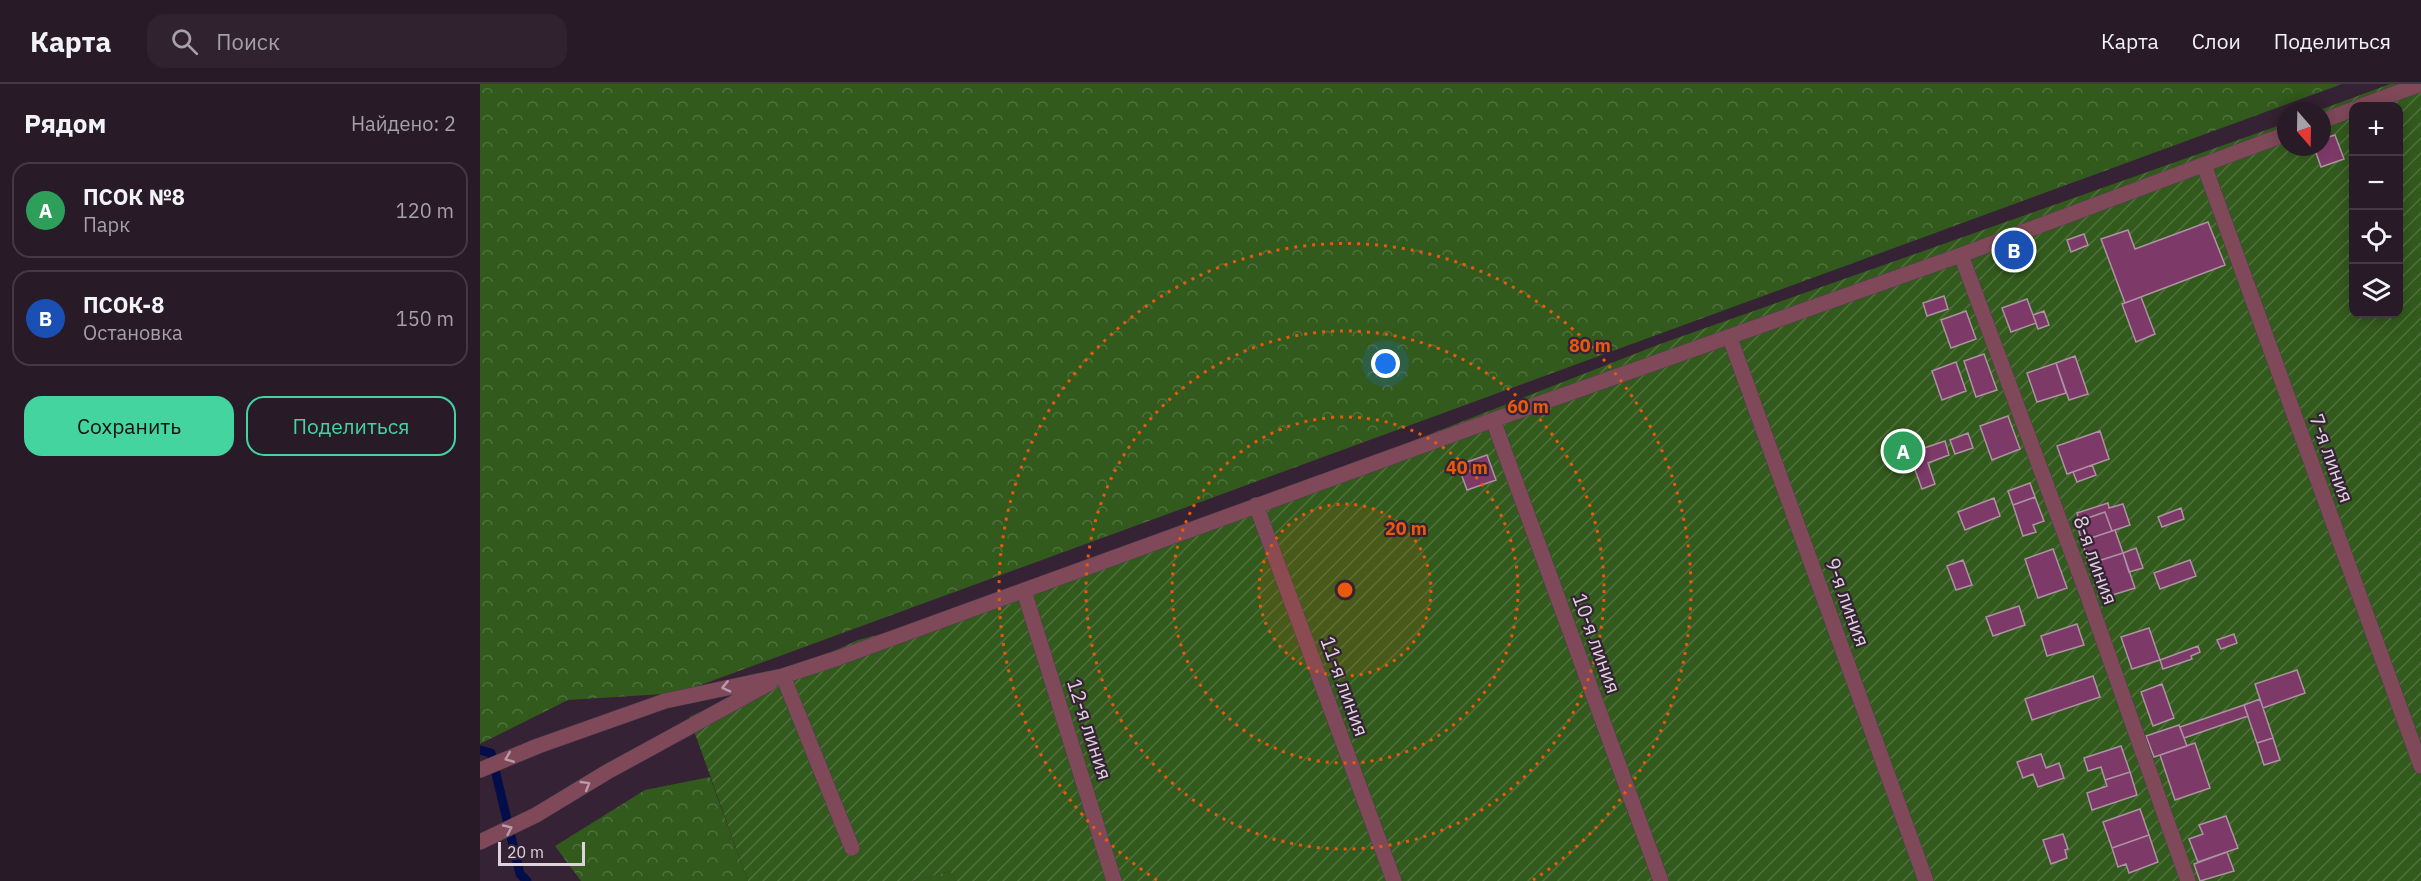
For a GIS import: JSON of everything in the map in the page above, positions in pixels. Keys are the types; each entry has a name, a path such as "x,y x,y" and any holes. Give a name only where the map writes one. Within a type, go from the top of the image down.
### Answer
{"street":[{"path":"2372,102 2421,84"},
{"path":"2331,118 2349,111"},
{"path":"480,842 536,815 607,772 783,676 1493,420 1961,255 2277,137"},
{"name":"7-я линия","path":"2204,165 2421,766"},
{"name":"8-я линия","path":"1961,255 2083,583 2188,881"},
{"name":"9-я линия","path":"1730,338 1926,881"},
{"name":"10-я линия","path":"1493,420 1661,881"},
{"name":"11-я линия","path":"1256,505 1394,881"},
{"name":"12-я линия","path":"1024,591 1114,881"},
{"path":"480,770 538,746 665,701 783,676"},
{"path":"783,676 852,848"}],"green space":[{"path":"480,84 2342,84 2293,102 2277,102 2277,108 679,693 568,700 480,744"},
{"path":"2390,84 2421,84 2421,881 956,881 950,871 912,881 748,881 689,717 858,640 962,613 1111,559 1660,344 2277,126 2277,156 2331,156 2331,106"},
{"path":"710,777 748,881 581,881 555,846 645,790"},
{"path":"950,871 956,881 912,881"}],"building":[{"path":"2335,135 2344,159 2321,167 2317,156 2331,156 2331,136"},
{"path":"2208,222 2225,265 2125,303 2101,239 2128,230 2135,249"},
{"path":"2084,234 2088,245 2071,252 2067,240"},
{"path":"1944,296 1948,309 1927,316 1923,303"},
{"path":"2141,297 2155,334 2136,342 2122,304"},
{"path":"2027,299 2036,323 2011,332 2002,308"},
{"path":"1966,311 1976,339 1951,348 1941,320"},
{"path":"2044,311 2049,325 2038,329 2033,315"},
{"path":"1984,354 1997,390 1976,397 1964,361"},
{"path":"2075,356 2088,394 2069,400 2056,363"},
{"path":"1956,362 1966,391 1942,400 1932,371"},
{"path":"2056,363 2066,393 2037,402 2027,373"},
{"path":"2008,416 2020,449 1992,460 1980,426"},
{"path":"2100,431 2109,459 2067,474 2057,446"},
{"path":"1968,433 1973,448 1955,454 1950,440"},
{"path":"1945,441 1949,455 1928,463 1935,484 1922,489 1909,453"},
{"path":"1487,455 1496,480 1467,490 1458,465"},
{"path":"2092,465 2096,475 2077,482 2073,472"},
{"path":"2030,483 2035,497 2013,505 2008,491"},
{"path":"2035,497 2044,521 2033,525 2036,532 2023,536 2013,505"},
{"path":"1994,498 2000,516 1965,530 1958,512"},
{"path":"2108,503 2109,508 2123,504 2130,525 2112,531 2105,512 2079,521 2077,513"},
{"path":"2181,508 2184,519 2162,527 2158,517"},
{"path":"2105,512 2112,531 2082,541 2076,522"},
{"path":"2115,530 2123,553 2089,564 2082,541"},
{"path":"2136,548 2143,568 2129,572 2123,553"},
{"path":"2053,549 2067,588 2038,598 2025,559"},
{"path":"2123,553 2135,588 2106,597 2095,562"},
{"path":"1963,560 1972,585 1956,590 1947,566"},
{"path":"2190,560 2196,576 2160,589 2154,573"},
{"path":"2019,606 2025,625 1993,636 1986,617"},
{"path":"2077,624 2084,645 2047,656 2041,636"},
{"path":"2149,628 2160,660 2132,669 2121,637"},
{"path":"2234,634 2237,643 2221,649 2217,640"},
{"path":"2198,646 2200,652 2191,656 2192,659 2163,669 2160,660"},
{"path":"2297,670 2305,693 2263,708 2255,684"},
{"path":"2093,676 2100,697 2032,720 2025,699"},
{"path":"2162,684 2174,718 2153,726 2141,692"},
{"path":"2260,699 2273,738 2257,743 2244,705"},
{"path":"2244,705 2248,716 2184,738 2180,727"},
{"path":"2179,725 2187,746 2154,757 2146,736"},
{"path":"2273,738 2280,760 2264,765 2257,743"},
{"path":"2195,743 2210,788 2175,800 2160,755"},
{"path":"2121,746 2130,772 2105,780 2101,767 2088,771 2084,758"},
{"path":"2041,754 2046,768 2059,763 2064,778 2038,787 2033,774 2023,778 2017,762"},
{"path":"2130,772 2137,795 2092,810 2087,793 2107,786 2105,780"},
{"path":"2140,809 2149,835 2112,848 2103,822"},
{"path":"2226,816 2238,848 2198,862 2189,839 2203,834 2199,825"},
{"path":"2063,834 2068,849 2065,850 2067,858 2051,864 2043,840"},
{"path":"2149,835 2158,862 2129,873 2126,864 2118,867 2112,848"},
{"path":"2227,852 2234,871 2200,881 2194,864"}],"waterway":[{"path":"480,750 491,753 520,874 527,881"}],"place":[{"name":"ПСОК-8","path":"2014,250"},
{"name":"ПСОК №8","path":"1903,451"}]}
